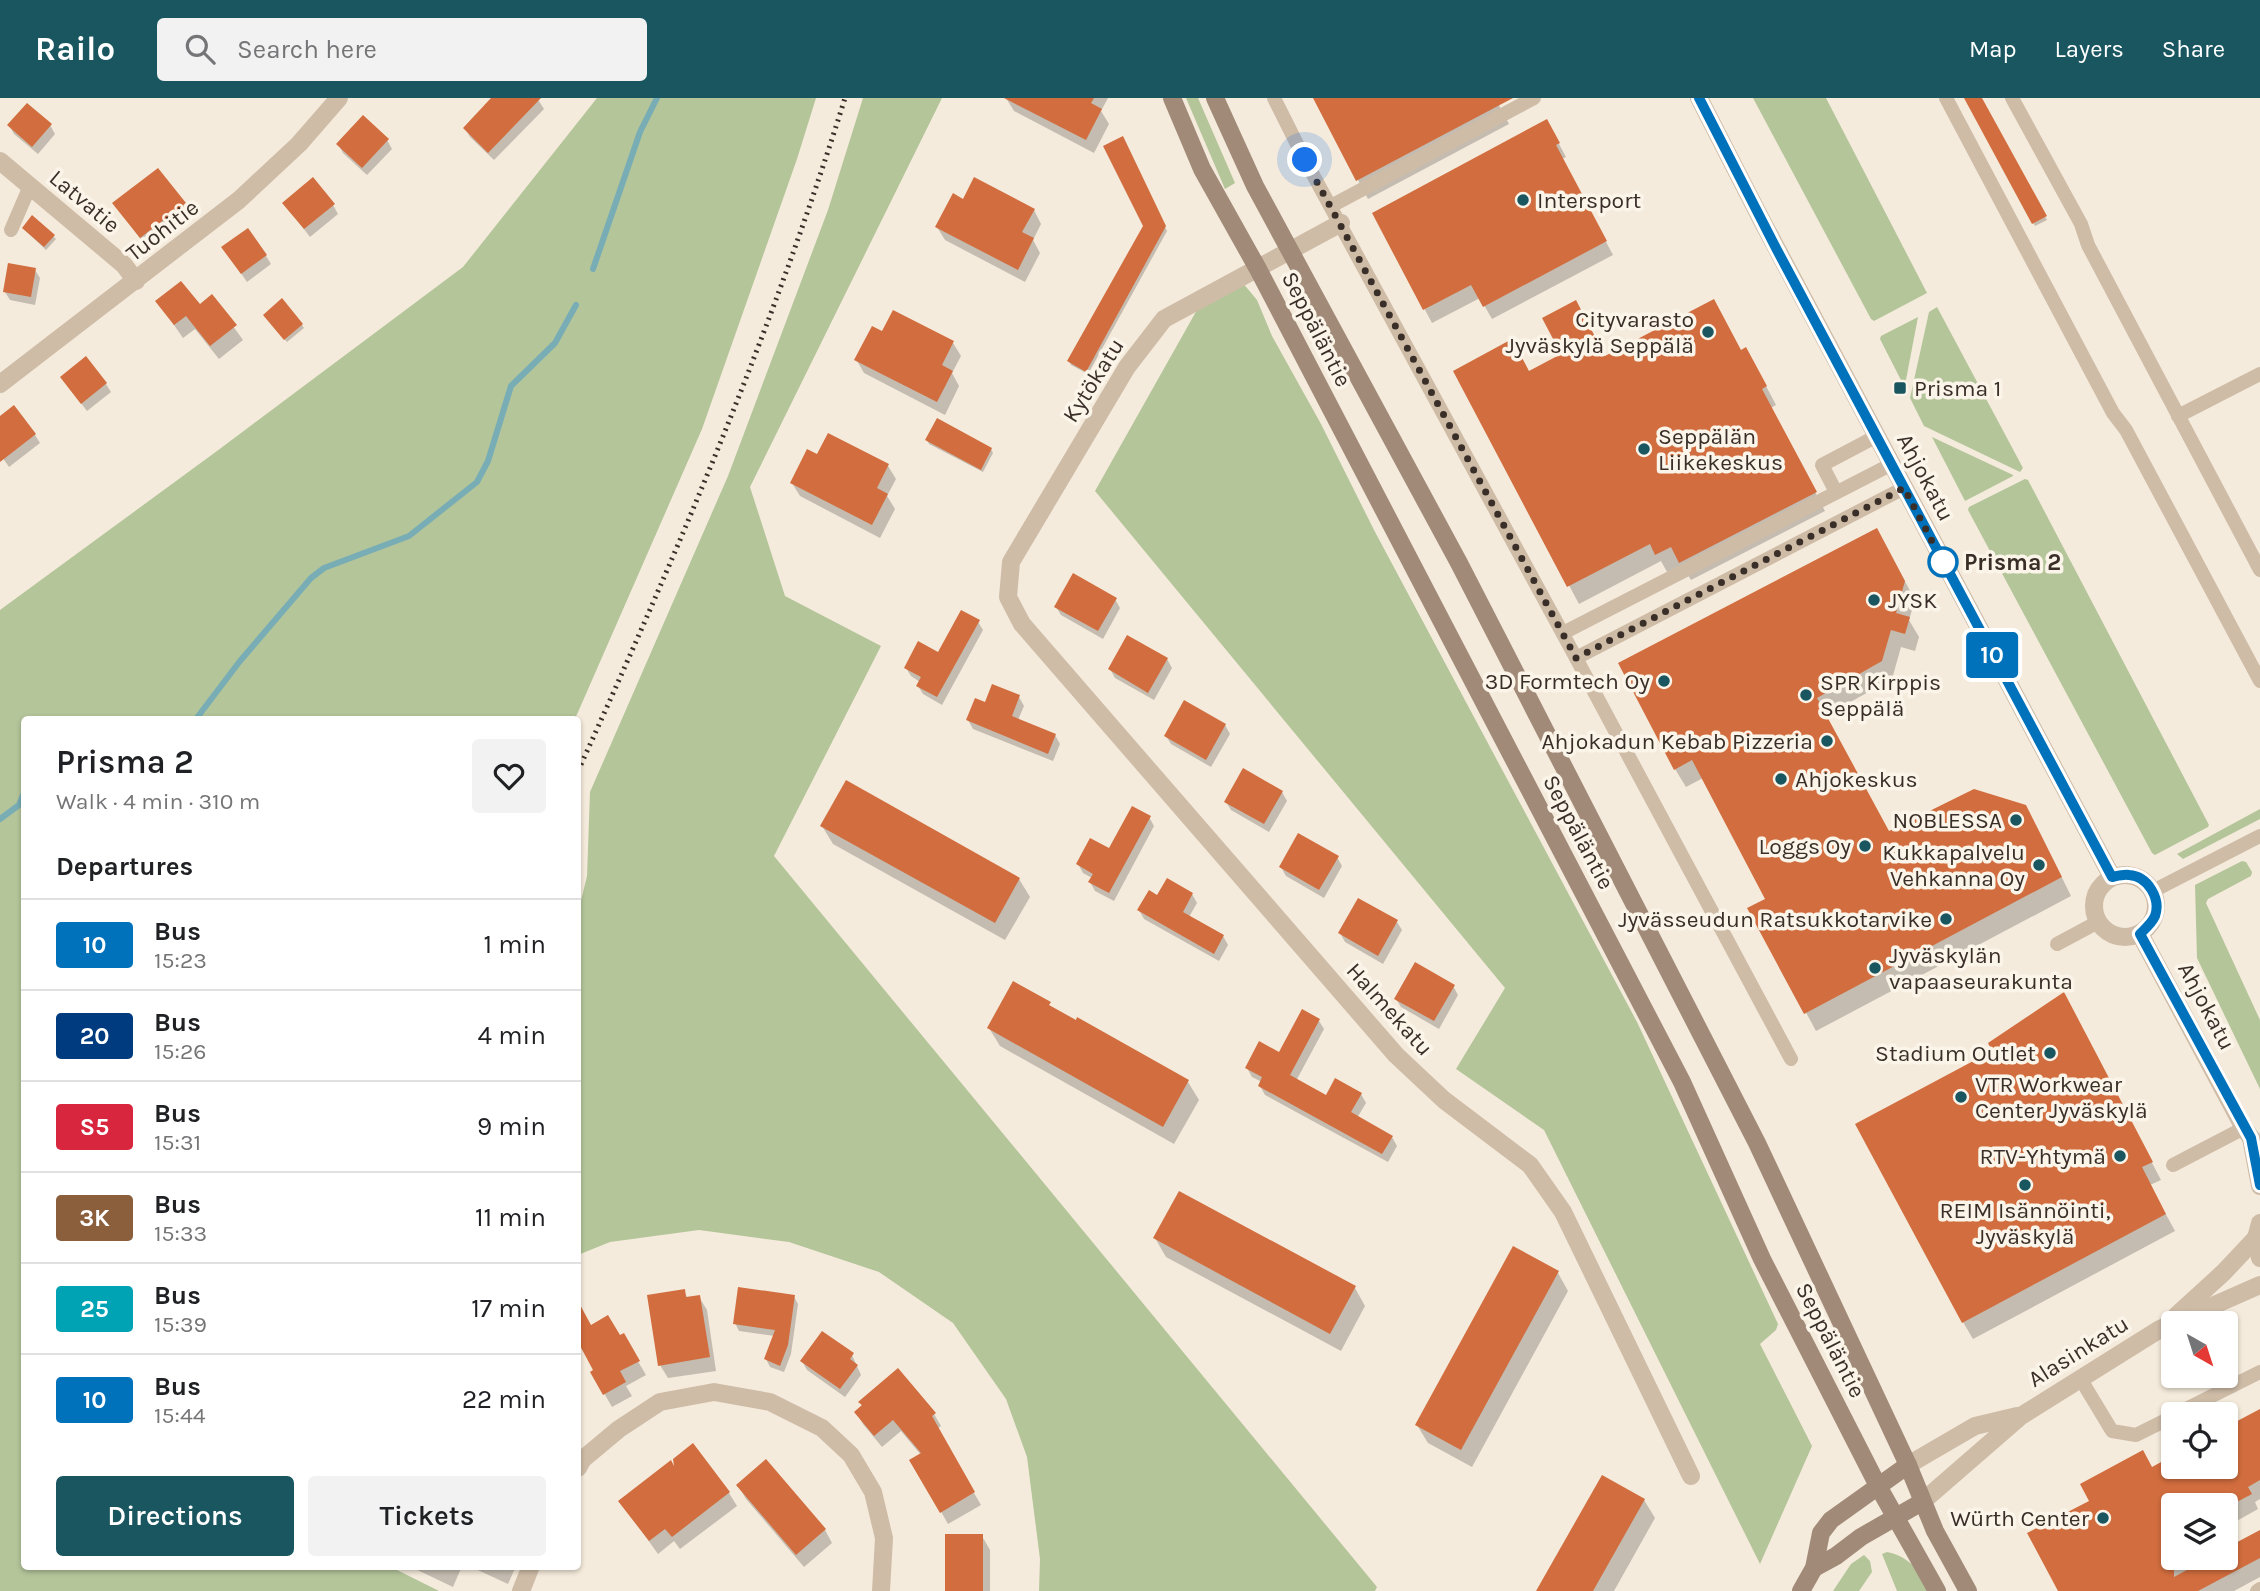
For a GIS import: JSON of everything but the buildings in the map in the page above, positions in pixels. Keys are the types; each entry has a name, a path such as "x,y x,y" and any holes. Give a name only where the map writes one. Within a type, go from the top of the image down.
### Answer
{"main road":[{"name":"Seppäläntie","path":"1172,98 1208,180 1258,269 1682,1082 1762,1259 1878,1486 1937,1591"},
{"name":"Seppäläntie","path":"1215,98 1255,186 1459,563 1757,1143 1885,1422 1908,1465 1935,1531 1968,1591"},
{"path":"1801,1591 1814,1568 1821,1533 1831,1520 1908,1465"},
{"path":"1814,1568 1922,1502"}],"street":[{"name":"Tuohitie","path":"0,384 239,200 299,144 339,98"},
{"name":"Ahjokatu","path":"1699,98 2112,877"},
{"name":"Latvatie","path":"0,161 124,265 136,281"},
{"name":"Kytökatu","path":"1008,597 1011,562 1127,368 1164,319 1340,223"},
{"name":"Halmekatu","path":"1008,597 1022,624 1395,1055 1444,1100 1530,1165 1563,1212 1691,1476"},
{"path":"2130,874 2143,880 2153,891 2157,905 2154,919 2140,934 2124,937 2108,932 2098,922 2094,905 2099,888 2112,877 2130,874"},
{"name":"Ahjokatu","path":"2140,934 2252,1138 2260,1185"},
{"name":"Alasinkatu","path":"2160,1329 2200,1295 2259,1226"},
{"path":"2259,1226 2260,1258"},
{"name":"Alasinkatu","path":"1922,1502 2021,1416 2080,1378 2160,1329 2260,1285"},
{"path":"581,1463 610,1437 660,1402 714,1392 770,1402 822,1428 851,1455 873,1492 884,1538 881,1591"},
{"name":"Alasinkatu","path":"1908,1465 1975,1426 2021,1416"},
{"path":"521,1591 529,1570"}],"lane":[{"path":"1274,98 1791,1059"},
{"path":"1331,206 1534,98"},
{"path":"1946,98 2113,413 2126,430 2260,681"},
{"path":"2011,98 2081,224 2088,245 2260,570"},
{"path":"11,230 30,186"},
{"path":"2178,416 2260,374"},
{"path":"1836,492 1822,465 1877,436"},
{"path":"1563,633 1892,464"},
{"path":"1576,658 1904,488"},
{"path":"2153,891 2260,836"},
{"path":"2057,944 2098,922"},
{"path":"2174,1165 2252,1138"},
{"path":"2201,1402 2260,1372"},
{"path":"2080,1378 2112,1431 2136,1435 2161,1422"}],"green space":[{"path":"597,98 816,98 702,429 576,716 21,716 21,1570 397,1570 439,1591 0,1591 0,610 463,267"},
{"path":"863,98 942,98 750,487 785,596 881,646 774,856 1377,1587 1375,1591 1039,1591 1040,1559 1027,1457 1006,1399 953,1323 879,1272 789,1242 699,1230 610,1242 581,1254 581,901 587,876 590,792 728,476 828,210"},
{"path":"1186,98 1198,98 1235,183 1225,189"},
{"path":"1753,98 1826,98 1927,293 1874,321 1871,319"},
{"path":"1242,282 1257,300 1272,336 1321,424 1374,530 1637,1022 1778,1324 1776,1330 1760,1344 1812,1446 1760,1564 1544,1130 1456,1069 1505,988 1095,491 1202,301"},
{"path":"1937,307 2023,468 2020,472 1924,426 1910,398 1929,312"},
{"path":"1918,317 1905,385 1880,339"},
{"path":"1932,437 2013,475 2013,476 1965,501"},
{"path":"2025,479 2028,480 2209,825 2155,855 1968,510 1969,507"},
{"path":"2260,809 2260,819 2183,859 2177,854"},
{"path":"2242,861 2246,862 2252,872 2251,876 2208,899 2206,903 2260,1020 2260,1089 2197,958 2195,885"},
{"path":"1887,1552 1908,1562 1932,1591 1897,1591 1882,1554"},
{"path":"1864,1555 1870,1561 1872,1572 1859,1591 1833,1591 1851,1564"}],"waterway":[{"path":"593,269 640,132 657,98"},
{"path":"198,716 240,661 311,578 324,568 409,536 477,482 488,461 511,386 555,343 576,305"},
{"path":"0,819 19,805 21,800"}],"railway":[{"path":"581,764 652,606 722,439 787,270 845,98"}],"bus line":[{"name":"10","path":"1699,98 1777,250 2112,877 2130,874 2143,880 2153,891 2157,905 2154,919 2140,934 2251,1138 2260,1185"}],"place":[{"name":"Intersport","path":"1523,200"},
{"name":"Cityvarasto Jyväskylä Seppälä","path":"1708,332"},
{"name":"Prisma 1","path":"1900,388"},
{"name":"Seppälän Liikekeskus","path":"1644,449"},
{"name":"Prisma 2","path":"1943,562"},
{"name":"JYSK","path":"1874,600"},
{"name":"3D Formtech Oy","path":"1664,681"},
{"name":"SPR Kirppis Seppälä","path":"1806,695"},
{"name":"Ahjokadun Kebab Pizzeria","path":"1827,741"},
{"name":"Ahjokeskus","path":"1781,779"},
{"name":"NOBLESSA","path":"2016,820"},
{"name":"Loggs Oy","path":"1865,846"},
{"name":"Kukkapalvelu Vehkanna Oy","path":"2039,865"},
{"name":"Jyvässeudun Ratsukkotarvike","path":"1946,919"},
{"name":"Jyväskylän vapaaseurakunta","path":"1875,968"},
{"name":"Stadium Outlet","path":"2050,1053"},
{"name":"VTR Workwear Center Jyväskylä","path":"1961,1097"},
{"name":"RTV-Yhtymä","path":"2120,1156"},
{"name":"REIM Isännöinti, Jyväskylä","path":"2025,1185"},
{"name":"Würth Center","path":"2103,1518"}],"route":[{"path":"1305,160 1576,658 1904,488 1943,562"}]}
